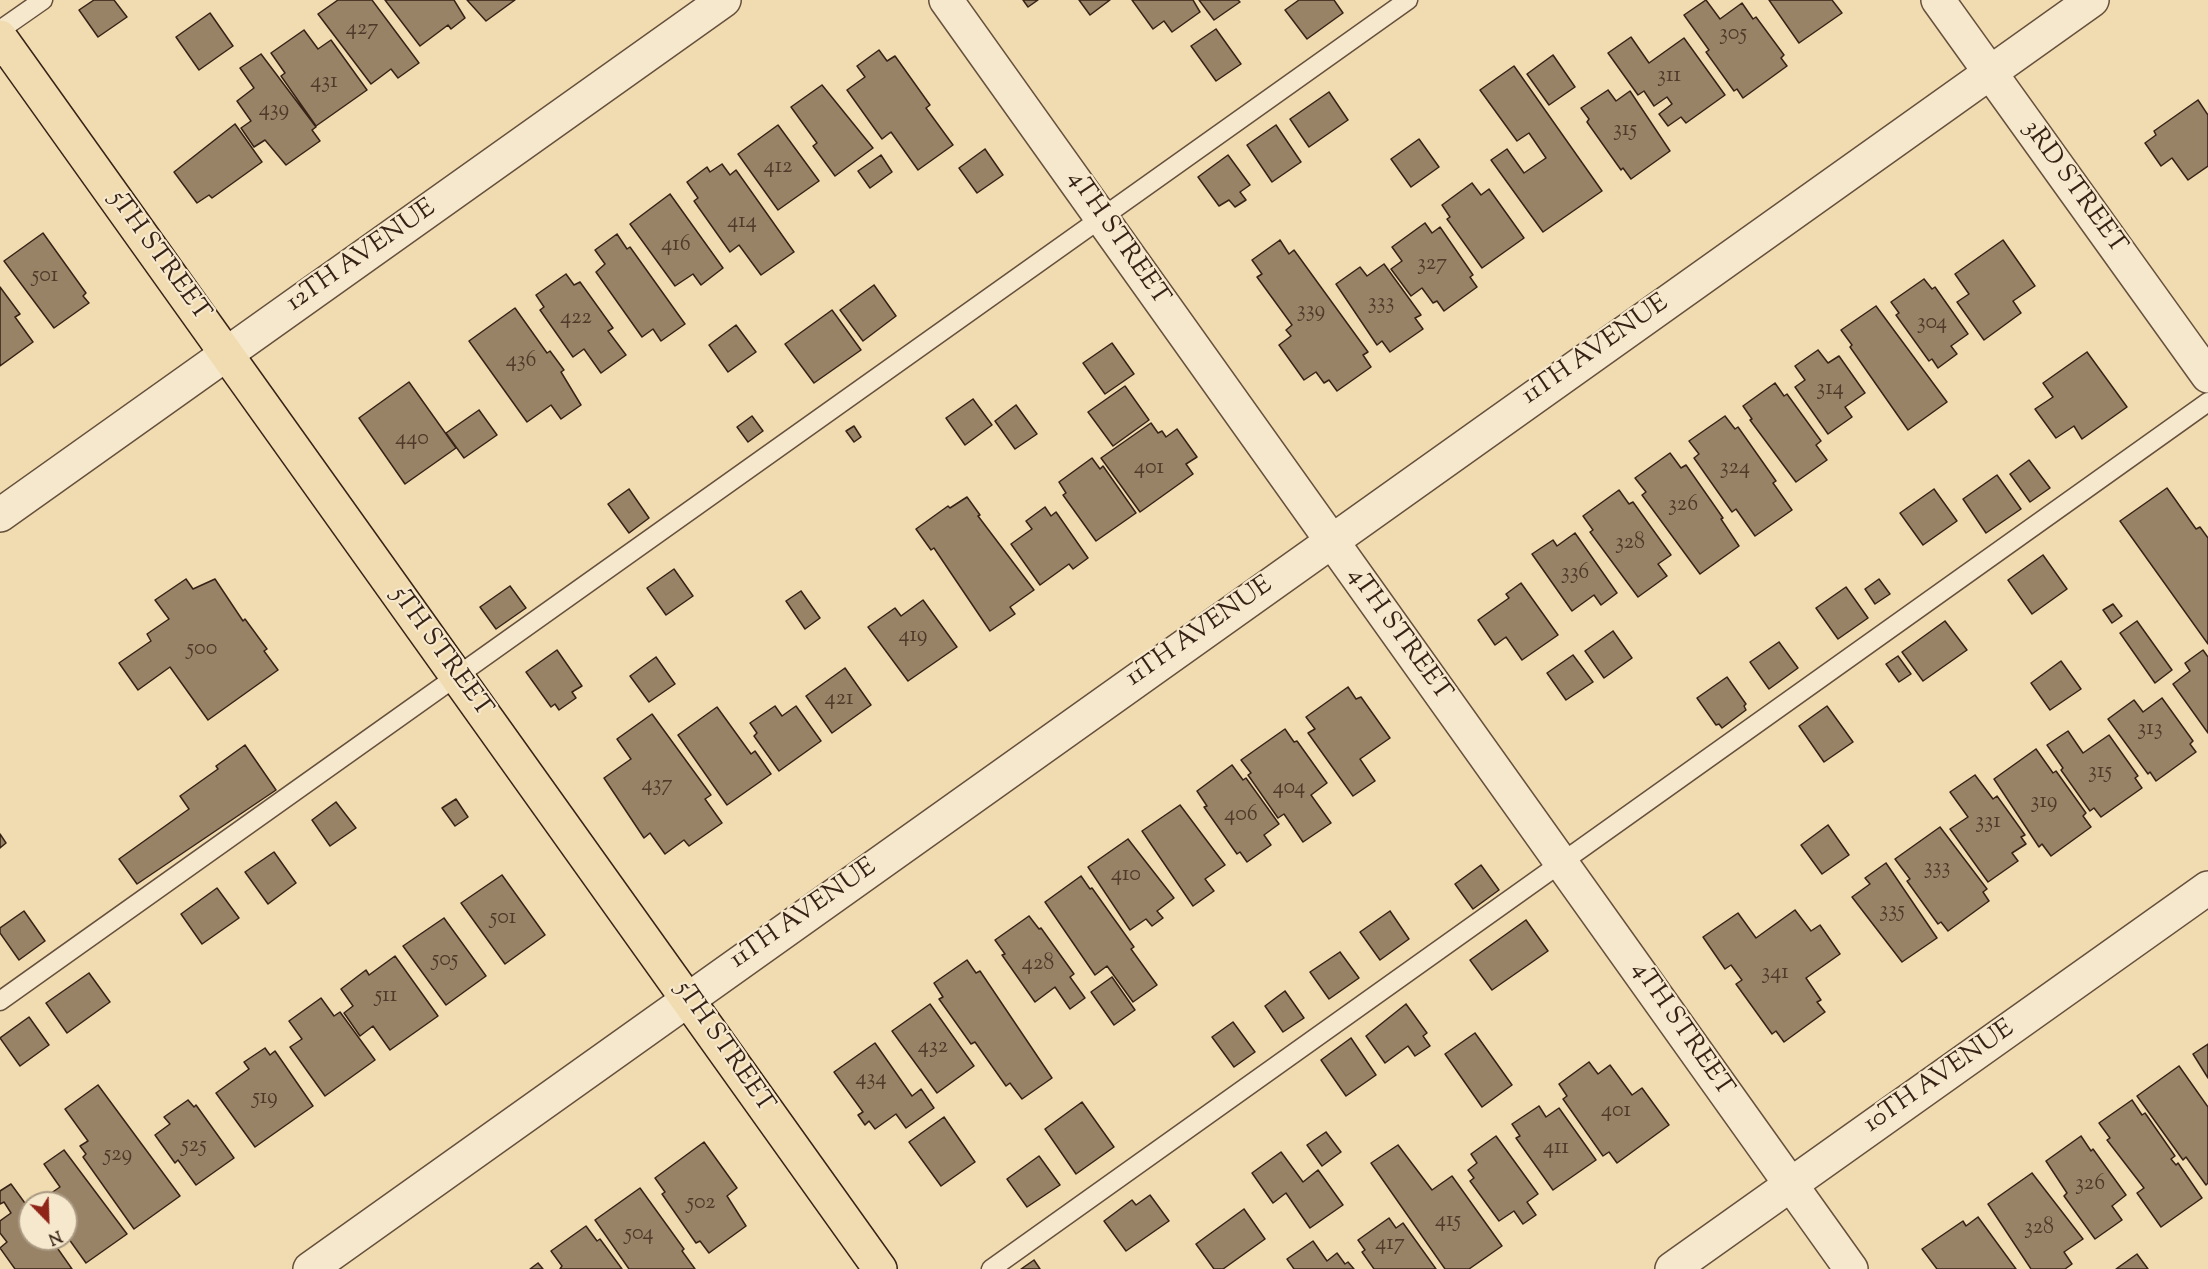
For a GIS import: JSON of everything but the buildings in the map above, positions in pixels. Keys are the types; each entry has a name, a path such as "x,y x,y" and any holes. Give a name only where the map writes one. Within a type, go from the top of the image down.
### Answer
{"main road":[{"name":"5TH STREET","path":"0,37 880,1269"}],"street":[{"name":"12TH AVENUE","path":"0,515 724,0"},
{"name":"4TH STREET","path":"946,0 1851,1269"},
{"name":"3RD STREET","path":"1938,0 2208,376"},
{"name":"11TH AVENUE","path":"310,1269 1330,540 2092,0"},
{"name":"10TH AVENUE","path":"1672,1269 2208,888"}],"lane":[{"path":"0,30 43,0"},
{"path":"0,1001 455,675 1408,0"},
{"path":"992,1269 2208,402"}]}
